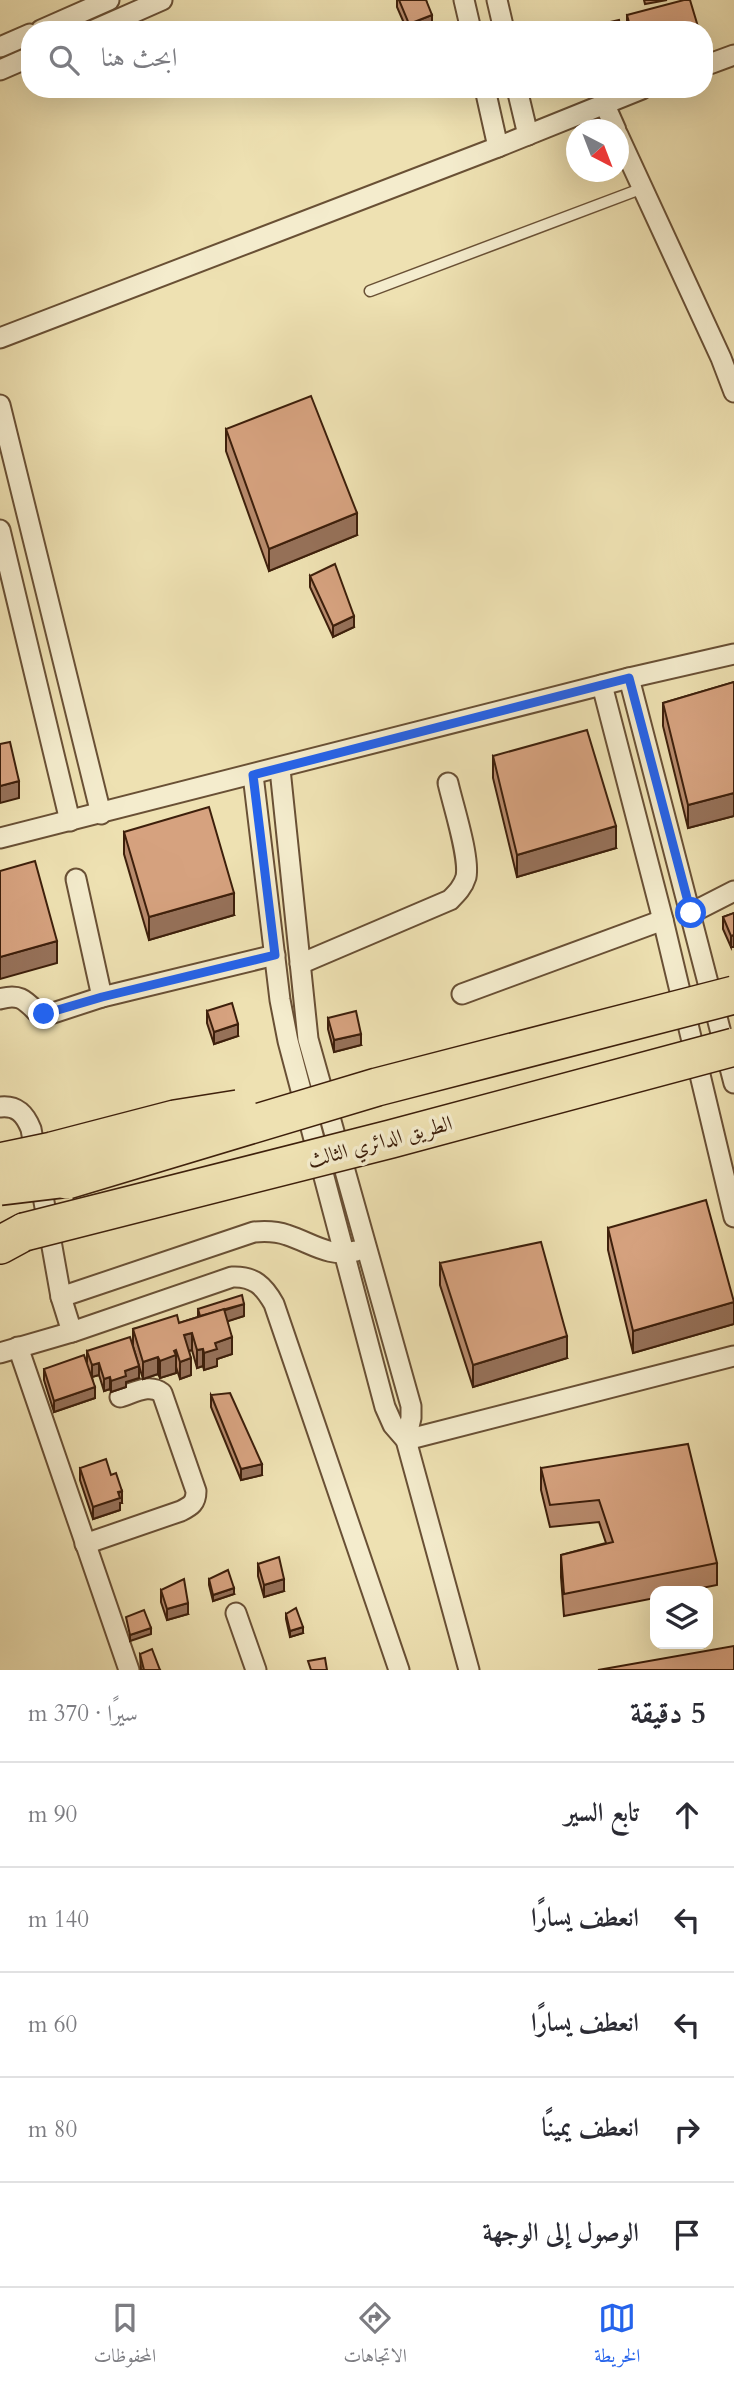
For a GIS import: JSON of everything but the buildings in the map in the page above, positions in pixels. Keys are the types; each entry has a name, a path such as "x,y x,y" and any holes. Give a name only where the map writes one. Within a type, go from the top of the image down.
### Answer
{"highway":[{"path":"0,1188 66,1180 377,1087 734,995"},
{"name":"الطريق الدائري الثالث","path":"12,1238 734,1047"},
{"path":"0,1162 175,1119 377,1087"}],"street":[{"path":"66,16 109,0"},
{"path":"114,21 162,0"},
{"path":"464,0 469,21"},
{"path":"497,0 502,21"},
{"path":"0,47 21,38"},
{"path":"713,63 734,55"},
{"path":"0,70 21,61"},
{"path":"487,98 498,148"},
{"path":"519,98 528,135"},
{"path":"0,338 498,148 618,98"},
{"path":"604,103 611,119"},
{"path":"629,158 727,355 734,392"},
{"path":"0,405 101,814"},
{"path":"0,530 70,821"},
{"path":"0,838 629,678 734,654"},
{"path":"629,678 734,1083"},
{"path":"602,685 732,1192 734,1217"},
{"path":"279,769 308,1039 411,1406 406,1440"},
{"path":"253,775 288,1041 385,1408 393,1425 406,1440 469,1670"},
{"path":"300,964 450,900 461,890 466,876 466,861 448,783"},
{"path":"76,879 102,997"},
{"path":"691,913 734,891"},
{"path":"462,994 663,920"},
{"path":"0,999 17,996 23,998 38,1013 44,1014 102,997 275,955"},
{"path":"0,1107 9,1106 20,1110 31,1129 61,1297 72,1332"},
{"path":"61,1297 254,1232 286,1234 322,1250 344,1254 367,1249"},
{"path":"129,1670 85,1544 9,1350 72,1332 232,1277 243,1276 264,1287 274,1304 399,1670"},
{"path":"406,1440 734,1356"},
{"path":"85,1544 181,1511 194,1503 196,1497 197,1491 162,1393 147,1388 120,1397"},
{"path":"236,1613 256,1670"}],"lane":[{"path":"370,291 643,188"}],"route":[{"path":"44,1014 102,997 275,955 253,775 629,678 691,913"}]}
